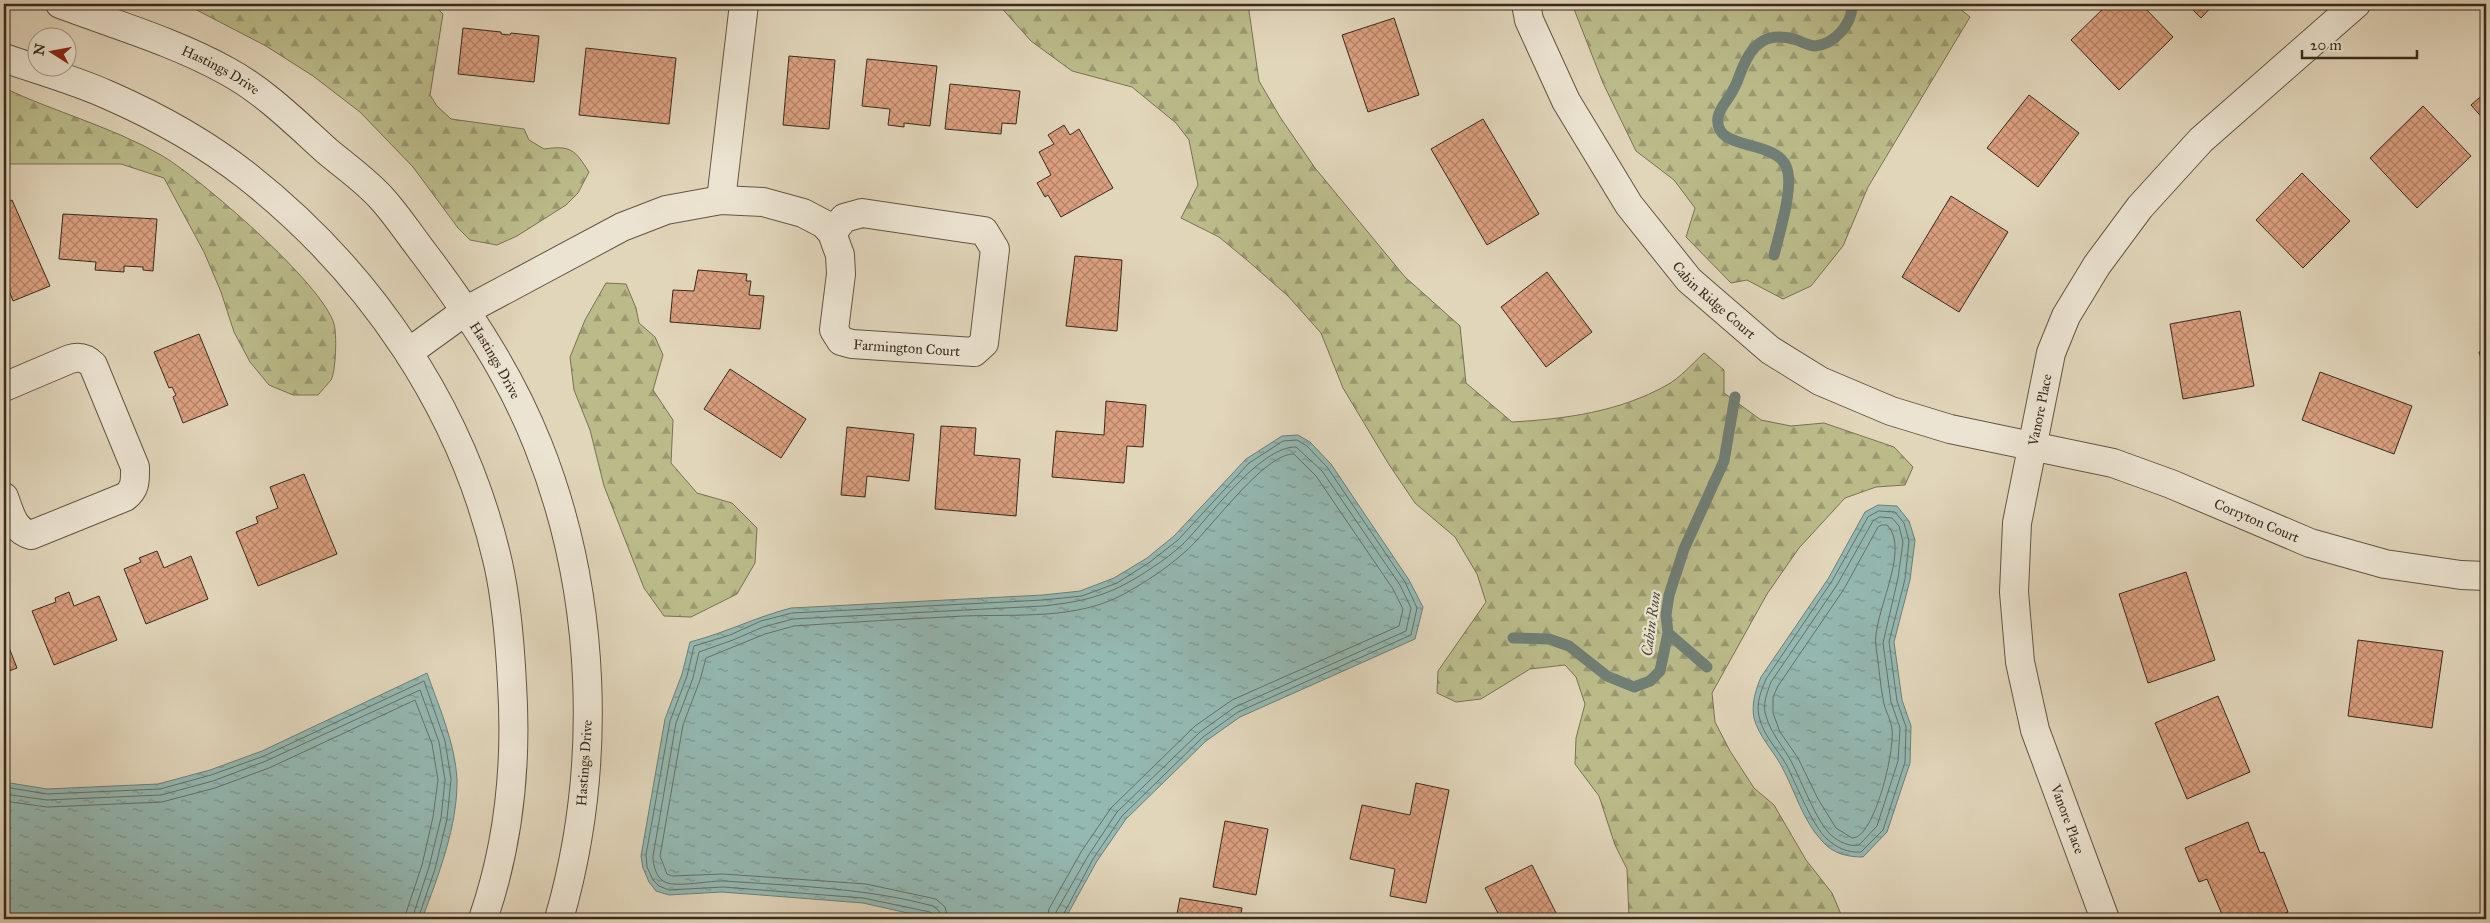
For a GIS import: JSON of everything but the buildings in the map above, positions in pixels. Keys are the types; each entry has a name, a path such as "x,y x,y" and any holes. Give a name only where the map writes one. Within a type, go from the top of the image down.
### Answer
{"street":[{"name":"Hastings Drive","path":"60,4 178,48 229,72 276,106 382,199 467,310 505,374 539,446 568,538 585,650 587,705 583,788 577,840 559,919"},
{"path":"721,200 744,4"},
{"name":"Cabin Ridge Court","path":"1526,4 1529,20 1566,101 1629,205 1688,280 1740,326 1770,350 1820,381 1891,411 1950,429 2032,445"},
{"name":"Vanore Place","path":"2106,919 2035,730 2020,662 2014,592 2017,523 2051,353 2066,316 2097,265 2140,207 2201,140 2356,4"},
{"path":"4,58 107,94 178,130 245,174 306,226 360,285 409,352 449,425 482,503 499,565 510,638 514,714 511,783 506,830 483,919"},
{"path":"409,352 467,310 622,227 666,210 721,200 763,202 803,214 824,224 832,233"},
{"name":"Farmington Court","path":"862,213 984,231 995,249 984,343 974,352 852,344 841,341 834,330 841,274 840,255 832,233 844,218 862,213"},
{"path":"4,387 70,359 79,357 88,360 93,365 135,467 136,482 132,492 125,498 31,535 22,532 15,526 4,497"},
{"name":"Corryton Court","path":"2032,445 2122,466 2171,484 2310,543 2385,564 2486,576"}],"green space":[{"path":"185,4 433,4 443,14 430,95 437,106 451,119 524,129 529,140 544,149 560,148 576,154 589,172 578,193 566,205 517,236 497,245 470,240 458,228 413,167 360,112 313,76 266,46"},
{"path":"998,4 1248,4 1259,81 1280,117 1315,168 1405,277 1460,326 1466,383 1512,422 1572,416 1630,402 1672,382 1704,353 1724,370 1724,393 1761,420 1791,426 1824,423 1894,447 1913,467 1905,485 1876,487 1845,498 1799,548 1767,594 1712,693 1715,722 1730,751 1754,788 1774,805 1806,860 1832,893 1843,919 1629,918 1627,869 1615,845 1599,796 1575,764 1576,738 1585,704 1576,677 1565,665 1530,669 1481,699 1456,702 1437,693 1438,671 1486,602 1477,574 1455,537 1415,503 1388,463 1343,388 1321,333 1288,296 1219,237 1181,218 1198,185 1189,140 1176,123 1132,87 1072,71 1031,41"},
{"path":"1572,4 1954,4 1970,17 1868,187 1843,246 1811,286 1783,299 1747,280 1731,283 1686,237 1695,208 1674,180 1636,151 1603,83"},
{"path":"4,88 123,136 161,155 203,185 258,233 308,284 325,306 334,324 336,352 333,375 318,395 293,395 269,385 250,362 234,332 221,292 204,252 164,178 121,164 4,164"},
{"path":"606,283 626,284 636,308 639,323 655,337 663,355 653,390 673,420 671,463 697,493 732,503 757,528 755,563 737,594 691,617 664,616 644,588 604,486 590,430 574,390 570,357 585,320"}],"water":[{"path":"1298,435 1310,442 1331,464 1409,580 1423,607 1415,639 1240,717 1206,741 1126,819 1097,861 1065,919 934,919 863,903 722,892 669,895 656,891 649,882 643,868 641,856 665,719 682,674 690,642 791,608 1043,595 1080,591 1114,578 1147,558 1174,536 1246,459 1282,436"},
{"path":"1878,505 1897,506 1909,521 1915,540 1910,580 1894,642 1902,700 1911,726 1910,763 1887,832 1863,857 1857,857 1836,852 1826,845 1815,833 1804,815 1782,767 1756,725 1753,707 1761,677 1828,579 1865,512"},
{"path":"427,673 450,739 457,779 451,832 422,919 4,919 4,782 47,789 158,784 210,770 262,751"}],"waterway":[{"name":"Cabin Run","path":"1774,255 1789,185 1786,166 1779,157 1769,151 1734,141 1725,135 1719,128 1719,113 1734,88 1746,60 1751,52 1763,41 1778,37 1797,40 1813,46 1822,44 1836,37 1846,25 1852,11 1852,4"},
{"name":"Cabin Run","path":"1513,638 1549,639 1569,646 1607,676 1634,687 1650,681 1660,671 1668,633 1666,615 1669,595 1684,549 1724,461 1735,397"},
{"path":"1668,633 1707,667"}]}
